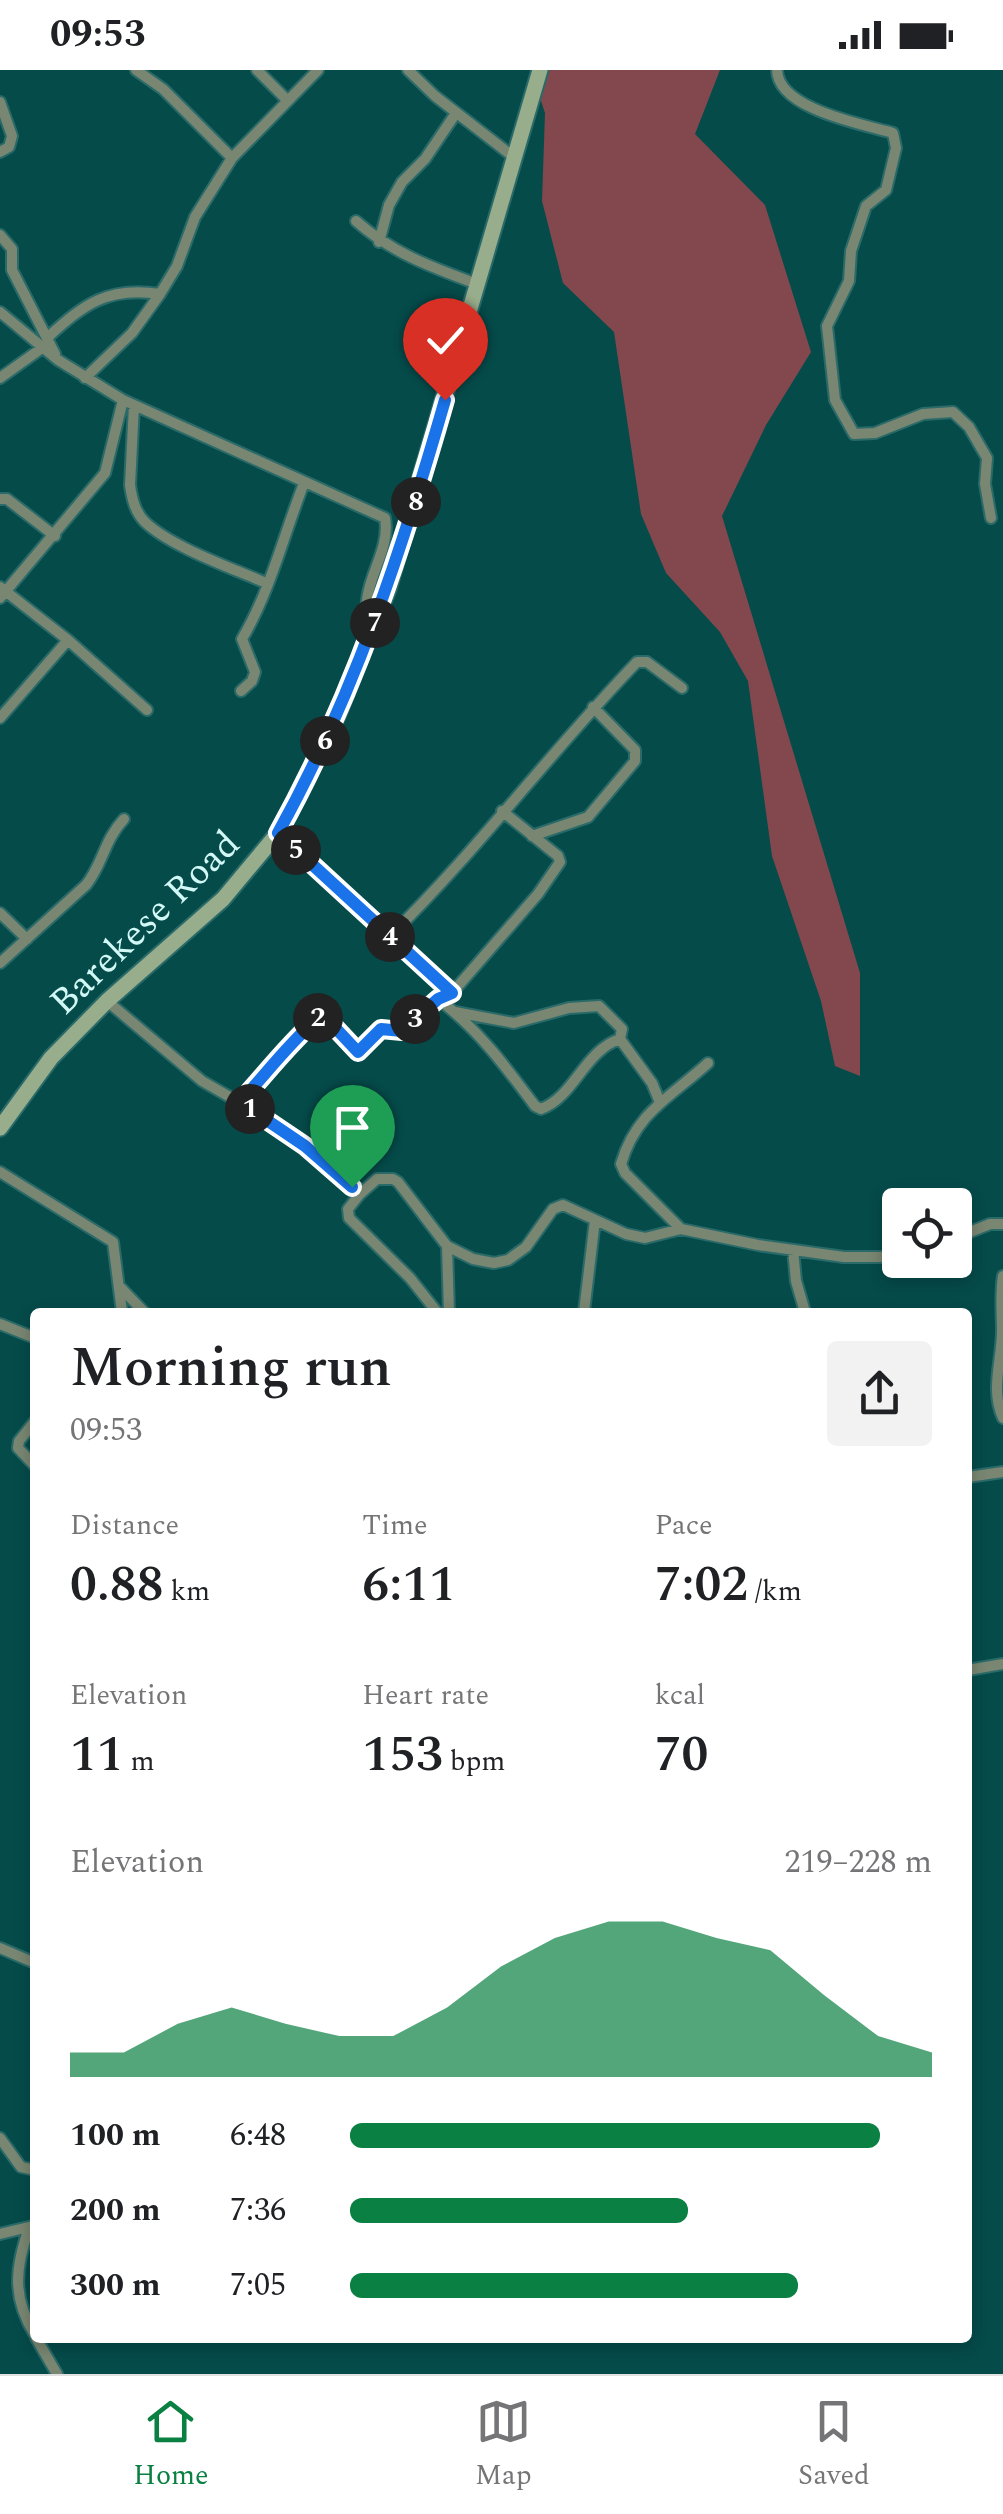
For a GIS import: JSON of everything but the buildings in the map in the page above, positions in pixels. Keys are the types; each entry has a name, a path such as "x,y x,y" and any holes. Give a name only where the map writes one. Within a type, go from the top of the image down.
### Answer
{"main road":[{"name":"Barekese Road","path":"0,1128 51,1058 107,1001 224,899 278,833 338,714 373,630 413,511 540,70"}],"street":[{"path":"136,70 163,89 232,158"},
{"path":"258,70 287,100"},
{"path":"85,378 132,333 160,294 177,266 195,217 232,158 318,70"},
{"path":"408,70 515,158"},
{"path":"777,70 777,80 788,95 828,114 894,132 896,148 886,190 866,206 851,251 849,281 827,326 840,414 854,434 875,433 922,414 953,412 969,428 987,458 985,484 991,518"},
{"path":"0,102 12,136 9,147 0,152"},
{"path":"379,242 402,182 425,158 456,113"},
{"path":"356,221 379,242 410,260 477,284"},
{"path":"0,235 12,250 12,270 45,343 58,360 128,403 386,518 384,542 364,608 373,630"},
{"path":"0,378 45,343 68,319 106,295 128,291 160,294"},
{"path":"0,312 45,343"},
{"path":"128,403 106,473 2,592 68,640 147,710"},
{"path":"128,403 130,485 141,517 195,552 266,582"},
{"path":"241,691 255,672 242,639 262,603 266,582 304,483"},
{"path":"0,500 8,499 54,536"},
{"path":"0,718 68,640"},
{"path":"390,937 452,875 502,810 639,660 682,688"},
{"path":"532,836 588,817 634,761 635,750 594,708"},
{"path":"240,1102 279,1061 294,1038 318,1018 326,1018 358,1052 384,1027 402,1031 438,999 452,993 538,894 560,862 502,810"},
{"path":"0,963 86,885 104,846 124,819"},
{"path":"278,833 452,993"},
{"path":"0,913 27,940"},
{"path":"438,999 456,1012 510,1068 541,1109 553,1104 604,1047 620,1039"},
{"path":"107,1001 202,1080 305,1146 360,1194"},
{"path":"456,1012 514,1023 541,1013 596,1005 622,1029 620,1039"},
{"path":"620,1039 660,1100"},
{"path":"681,1230 625,1173 622,1164 638,1126 660,1100 708,1064"},
{"path":"0,1172 113,1242 122,1308"},
{"path":"434,1308 410,1278 349,1218 348,1208 377,1179 393,1179 447,1246 473,1258 501,1262 526,1246 557,1206 570,1207 645,1238 681,1230 844,1257 882,1256"},
{"path":"584,1308 594,1220"},
{"path":"972,1232 1002,1222"},
{"path":"447,1246 449,1308"},
{"path":"794,1250 796,1281 804,1308"},
{"path":"1003,1276 1002,1338 997,1362 998,1403 1003,1418"},
{"path":"120,1287 139,1308"},
{"path":"0,1324 30,1336"},
{"path":"30,1427 18,1448 30,1461"},
{"path":"972,1476 1003,1472"},
{"path":"972,1669 1003,1664"},
{"path":"0,1948 30,1962"},
{"path":"0,2138 20,2167 30,2169"},
{"path":"1,2234 30,2227"},
{"path":"30,2230 21,2250 18,2299 30,2327"},
{"path":"1,2234 21,2250"},
{"path":"40,2343 57,2374"}],"shaded area":[{"path":"545,70 720,70 695,134 765,205 811,352 766,425 722,516 860,973 860,1076 835,1066 821,1001 772,856 748,681 720,632 666,573 641,514 614,332 563,283 542,201 545,113 538,92"}],"route":[{"path":"352,1187 305,1146 240,1102 279,1061 294,1038 318,1018 326,1018 358,1052 384,1027 400,1032 438,999 452,993 278,833 338,714 373,630 445,400"}]}
